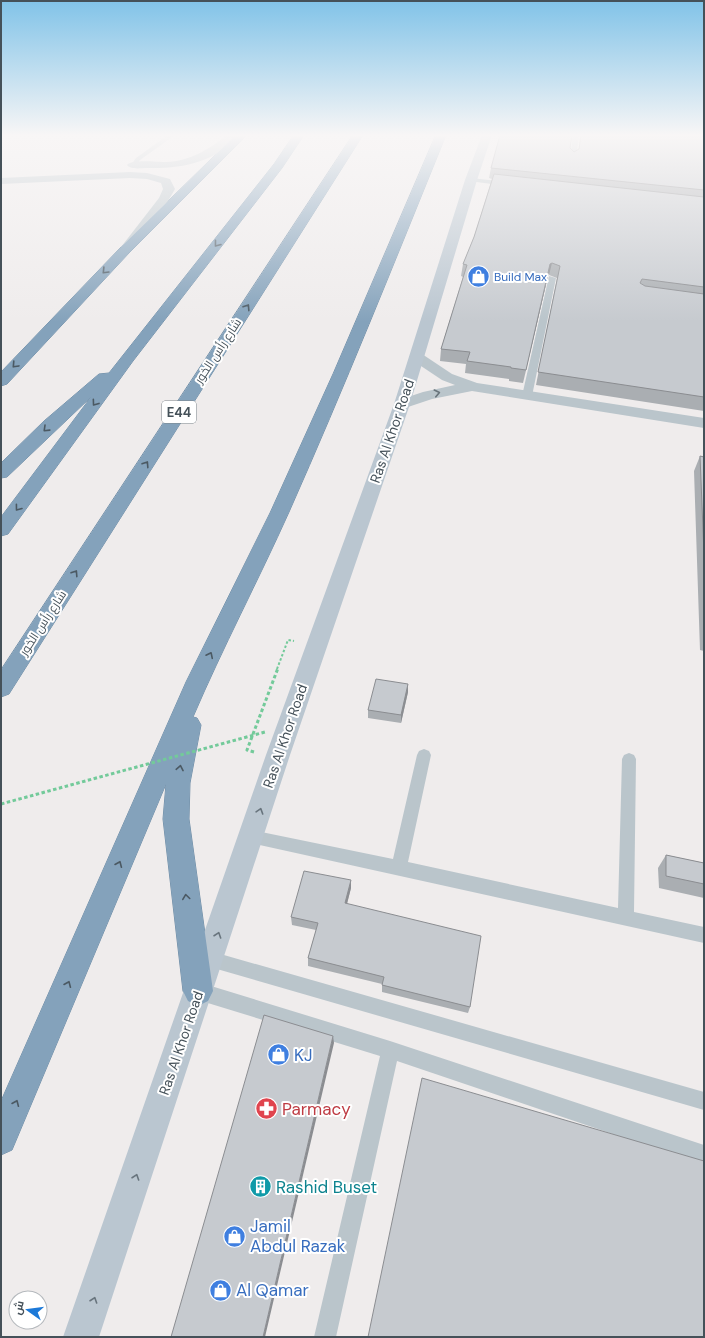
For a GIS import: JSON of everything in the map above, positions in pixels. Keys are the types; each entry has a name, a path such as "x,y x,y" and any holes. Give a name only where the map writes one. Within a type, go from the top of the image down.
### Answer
{"highway":[{"path":"1,381 124,250 178,197"},
{"path":"1,530 128,358 253,197"},
{"name":"شارع رأس الخور","path":"1,688 318,197"},
{"path":"1,1139 197,682 279,513 341,374 415,197"},
{"path":"1,474 77,400 128,358"},
{"path":"197,682 178,783 176,820 198,991"}],"street":[{"path":"124,250 165,197"},
{"name":"Ras Al Khor Road","path":"81,1337 278,755 402,404 466,197"},
{"path":"417,357 447,377 474,387 704,423"},
{"path":"402,404 436,393 474,387"}],"lane":[{"path":"527,396 552,278"},
{"path":"399,868 424,755"},
{"path":"626,918 629,759"},
{"path":"251,837 704,935"},
{"path":"210,959 704,1101"},
{"path":"198,991 390,1050 704,1155"},
{"path":"325,1337 390,1050"}],"path":[{"path":"1,804 265,732"}],"building":[{"path":"487,197 704,197 704,287 642,279 640,283 645,286 704,294 704,397 538,372 560,266 552,263 550,264 526,370 467,361 470,352 441,349 467,265 463,264 474,237"},
{"path":"700,456 704,457 704,554"},
{"path":"376,679 408,684 401,715 368,710"},
{"path":"666,855 704,863 704,884 666,876"},
{"path":"304,871 351,880 345,903 481,936 470,1007 382,985 384,977 308,958 318,923 291,917"},
{"name":"Rashid Buset","path":"264,1015 333,1036 263,1337 171,1337"},
{"path":"422,1078 704,1161 704,1337 368,1337"}],"place":[{"name":"Build Max","path":"479,277"},
{"name":"KJ","path":"279,1055"},
{"name":"Parmacy","path":"266,1109"},
{"name":"Rashid Buset","path":"260,1187"},
{"name":"Jamil Abdul Razak","path":"234,1236"},
{"name":"Al Qamar","path":"221,1290"}]}
